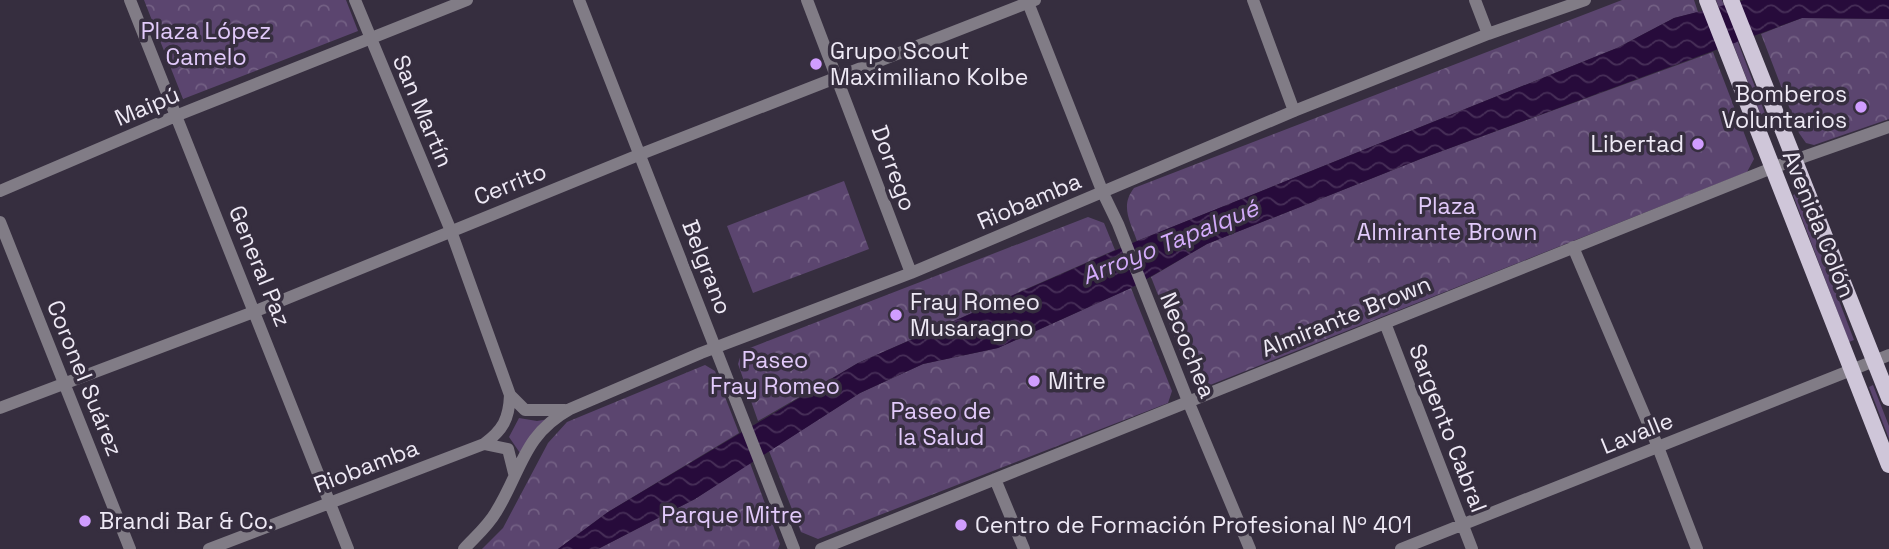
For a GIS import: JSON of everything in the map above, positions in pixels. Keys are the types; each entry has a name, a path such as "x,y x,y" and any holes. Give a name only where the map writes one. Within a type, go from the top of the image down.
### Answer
{"main road":[{"name":"Avenida Colón","path":"1707,0 1889,465"},
{"name":"Avenida Colón","path":"1731,0 1882,358 1889,398"}],"street":[{"name":"General Paz","path":"130,0 256,311 348,549"},
{"name":"San Martín","path":"355,0 451,231 510,396"},
{"name":"Maipú","path":"0,191 178,115 467,0"},
{"name":"Belgrano","path":"579,0 734,390 794,549"},
{"name":"Dorrego","path":"807,0 911,273"},
{"path":"1253,0 1294,111"},
{"path":"1475,0 1489,34"},
{"name":"Riobamba","path":"464,549 495,514 533,439 557,416 570,409 716,347 911,273 1294,111 1489,34 1585,0"},
{"name":"Cerrito","path":"0,408 256,311 641,154 839,79 1030,1"},
{"name":"Necochea","path":"1030,1 1103,193 1118,223 1250,549"},
{"name":"Almirante Brown","path":"821,549 1772,168 1889,127"},
{"name":"Coronel Suárez","path":"0,222 130,549"},
{"path":"1573,247 1658,447 1696,549"},
{"name":"Sargento Cabral","path":"1385,323 1472,549"},
{"name":"Lavalle","path":"1401,549 1882,358"},
{"path":"510,396 525,410 538,413 570,409"},
{"name":"Riobamba","path":"209,549 484,444 502,430 509,411 510,396"},
{"path":"484,444 508,449 514,473"},
{"path":"995,479 1024,549"}],"green space":[{"name":"Plaza López Camelo","path":"144,0 346,0 358,31 183,99"},
{"name":"Plaza Almirante Brown","path":"1622,0 1694,0 1698,12 1674,18 1617,48 1137,241 1127,207 1134,188"},
{"path":"1716,0 1722,0 1771,129 1767,131"},
{"path":"1802,18 1889,19 1889,119 1814,145 1806,143 1799,133 1761,34"},
{"name":"Plaza Almirante Brown","path":"1713,52 1754,159 1747,172 1210,385 1191,379 1151,277 1207,244 1423,158"},
{"path":"844,181 869,249 753,293 727,226"},
{"path":"1798,193 1854,340 1849,342 1793,195"},
{"name":"Paseo Fray Romeo","path":"1088,217 1104,223 1115,250 858,363 758,421 738,364 742,351"},
{"name":"Paseo de la Salud","path":"1131,288 1172,391 1168,403 818,539 801,532 769,451 860,393 923,364 998,348"},
{"path":"705,365 715,371 739,433 608,512 558,549 482,549 503,528 548,443 567,422"},
{"path":"1873,385 1889,426 1889,439 1869,387"},
{"path":"519,418 537,421 549,419 520,453 509,437"},
{"name":"Parque Mitre","path":"750,463 780,544 778,549 598,549 695,499"}],"water":[{"name":"Arroyo Tapalqué","path":"1744,0 1889,0 1889,19 1802,18 1423,158 1207,244 1131,288 998,348 923,364 860,393 695,499 598,549 558,549 608,512 858,363 1137,241 1617,48 1674,18"}],"place":[{"name":"Grupo Scout Maximiliano Kolbe","path":"816,64"},
{"name":"Bomberos Voluntarios","path":"1861,107"},
{"name":"Libertad","path":"1698,144"},
{"name":"Fray Romeo Musaragno","path":"896,315"},
{"name":"Mitre","path":"1034,381"},
{"name":"Brandi Bar & Co.","path":"85,521"},
{"name":"Centro de Formación Profesional Nº 401","path":"961,525"}]}
